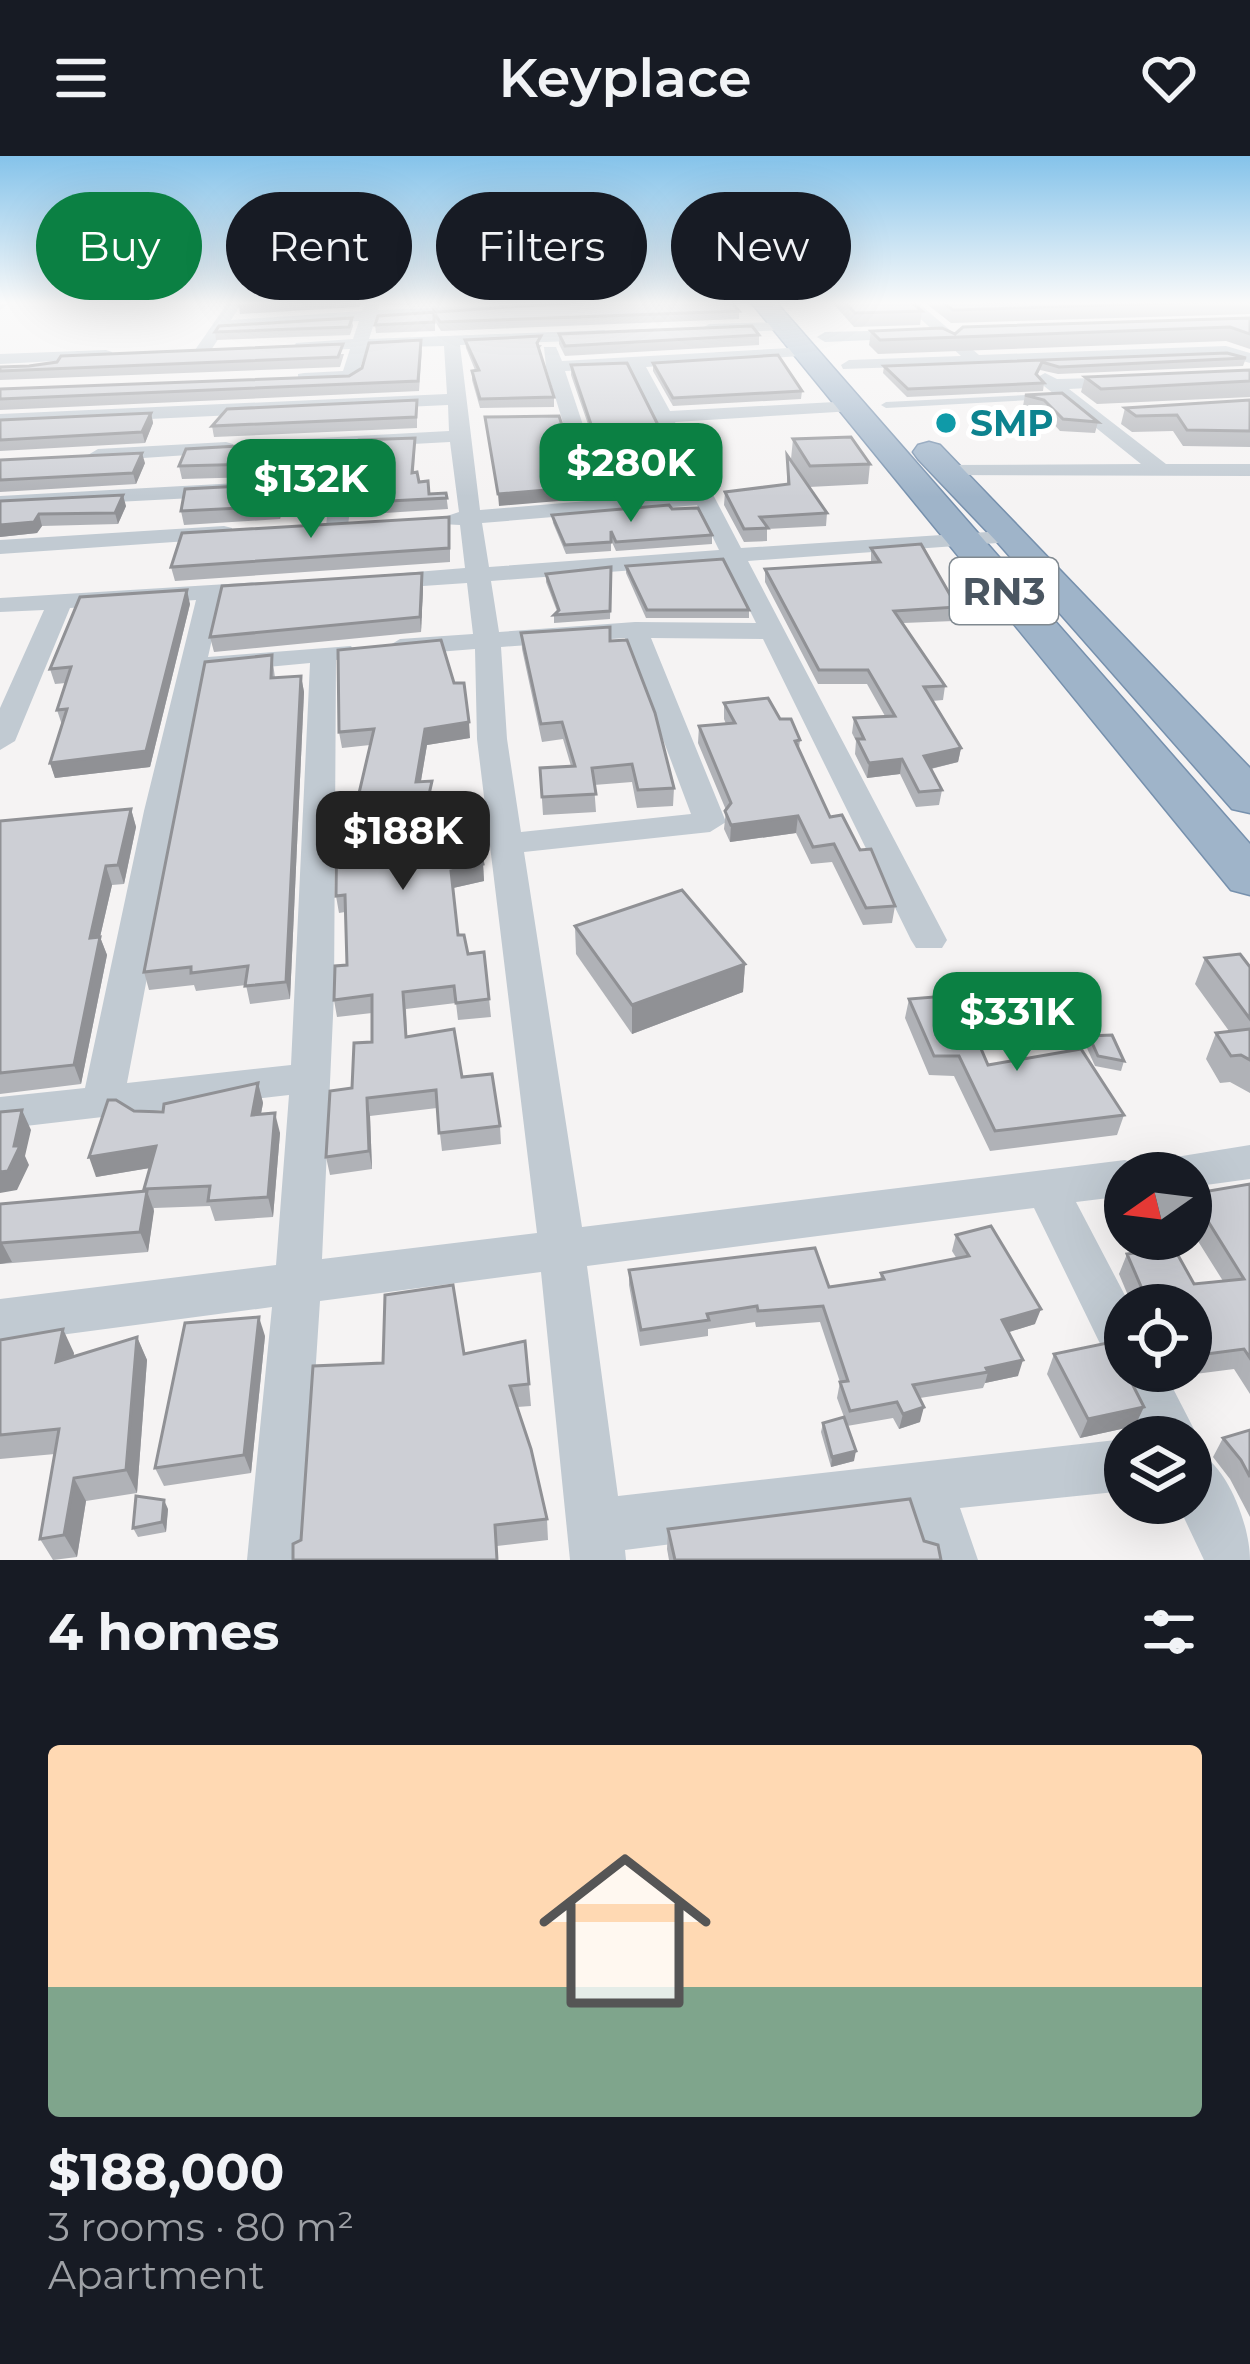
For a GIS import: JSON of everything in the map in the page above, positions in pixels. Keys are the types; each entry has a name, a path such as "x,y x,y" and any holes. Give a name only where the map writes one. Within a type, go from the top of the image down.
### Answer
{"highway":[{"name":"RN3","path":"836,367 869,405 960,540 1250,878"},
{"name":"RN3","path":"869,405 1011,535 1250,798"}],"street":[{"path":"335,403 352,367"},
{"path":"456,367 505,844 562,1250 596,1543 925,1485 1104,1467"},
{"path":"564,367 554,367 600,508"},
{"path":"638,367 929,940"},
{"path":"1038,367 1060,390 1161,470"},
{"path":"280,379 350,376"},
{"path":"1060,390 1148,380"},
{"path":"0,420 335,403 464,418"},
{"path":"663,417 869,405"},
{"path":"176,451 195,411"},
{"path":"1092,415 1116,414"},
{"path":"546,417 568,416"},
{"path":"66,457 348,441 464,418"},
{"path":"337,526 348,441"},
{"path":"946,471 1250,470"},
{"path":"0,502 341,484"},
{"path":"426,520 705,499"},
{"path":"0,605 60,602 140,567 251,532"},
{"path":"364,583 1011,535"},
{"path":"0,547 140,567 210,592 298,587"},
{"path":"103,1100 148,812 194,666 210,592"},
{"path":"0,741 60,602"},
{"path":"194,666 486,639 635,630 769,631"},
{"path":"505,844 710,823 635,630"},
{"path":"275,1560 300,1283 323,654"},
{"path":"0,675 32,673"},
{"path":"0,1112 309,1078"},
{"path":"1212,1167 1250,1162"},
{"path":"0,1321 1104,1181"},
{"path":"1046,1188 1104,1303"},
{"path":"925,1485 950,1560"},
{"path":"1212,1517 1234,1560"}],"lane":[{"path":"869,405 1060,390"}],"building":[{"path":"0,367 14,367 108,367 0,371"},
{"path":"419,367 418,381 0,399 0,389 349,376 362,368"},
{"path":"477,367 544,367 554,397 480,399 472,371 479,370"},
{"path":"572,367 629,367 658,425 630,430 635,446 599,448"},
{"path":"655,367 786,367 802,391 673,398"},
{"path":"885,367 1040,367 1036,374 1044,383 908,389"},
{"path":"1250,370 1250,381 1101,389 1085,377"},
{"path":"1062,393 1098,422 1063,419 1044,400 1025,395"},
{"path":"417,400 416,417 212,426 227,409"},
{"path":"1250,400 1250,431 1187,430 1177,415 1136,416 1125,408"},
{"path":"151,413 142,432 0,440 0,420"},
{"path":"559,416 582,487 498,494 485,417"},
{"path":"851,437 870,464 810,466 793,439"},
{"path":"415,438 412,473 417,472 419,482 428,481 429,494 446,493 447,498 351,503 345,481 354,473 359,440"},
{"path":"330,441 329,446 292,447 288,463 179,466 186,449"},
{"path":"142,453 133,473 0,480 0,460"},
{"path":"787,455 827,513 760,517 768,528 744,529 725,492 789,484"},
{"path":"281,484 278,506 181,511 185,489"},
{"path":"123,495 115,513 39,514 34,522 0,525 0,501"},
{"path":"669,505 672,509 698,508 712,535 616,542 611,531 611,542 565,545 552,515"},
{"path":"449,517 449,548 171,567 182,533"},
{"path":"921,544 957,607 894,611 945,686 924,687 961,748 924,756 942,790 919,792 902,759 869,763 857,739 864,739 854,718 895,716 868,670 819,670 765,569 880,562 871,548"},
{"path":"723,559 749,610 647,610 626,566"},
{"path":"611,567 610,611 554,615 559,610 546,574"},
{"path":"422,573 420,617 210,637 222,586"},
{"path":"187,590 146,751 50,763 67,709 57,710 71,667 50,669 80,597"},
{"path":"610,627 610,641 627,640 655,713 674,788 638,790 632,764 592,768 596,794 542,797 540,768 575,766 562,722 541,724 521,633"},
{"path":"441,640 454,683 464,683 469,722 425,729 416,782 432,781 428,799 448,798 448,828 475,825 483,864 451,871 458,935 464,935 468,954 484,952 489,999 456,1003 454,986 403,992 406,1037 454,1029 462,1077 492,1074 500,1126 439,1133 436,1090 367,1098 369,1151 326,1157 330,1091 352,1088 354,1043 372,1042 372,995 334,1000 335,966 347,965 345,895 336,896 337,808 356,806 374,729 339,732 338,650"},
{"path":"272,655 271,678 301,676 286,982 245,986 248,966 191,973 191,967 144,972 205,662"},
{"path":"768,698 780,719 791,719 800,740 795,741 830,817 842,815 860,850 871,849 895,906 866,908 834,844 813,847 798,816 731,825 725,811 731,803 699,726 735,723 724,703"},
{"path":"131,809 118,865 106,866 90,938 100,937 74,1065 0,1073 0,821"},
{"path":"682,890 745,964 632,1005 575,926"},
{"path":"1240,954 1250,967 1250,1019 1205,958"},
{"path":"958,995 988,1065 1081,1049 1124,1115 995,1131 959,1056 934,1056 909,999"},
{"path":"1250,1029 1250,1060 1231,1056 1216,1033"},
{"path":"1112,1035 1124,1061 1098,1056 1089,1036"},
{"path":"258,1083 252,1115 275,1113 268,1197 208,1201 210,1186 144,1189 156,1146 89,1157 108,1100 134,1111 163,1112 164,1104"},
{"path":"22,1110 14,1146 20,1146 8,1171 0,1172 0,1112"},
{"path":"1250,1184 1250,1358 1244,1349 1212,1353 1212,1284 1194,1284 1244,1279 1212,1228 1212,1190"},
{"path":"147,1191 140,1232 0,1243 0,1204"},
{"path":"991,1226 1041,1309 1002,1320 1023,1360 986,1368 988,1372 913,1385 924,1407 903,1414 897,1402 850,1411 840,1382 848,1381 823,1306 758,1311 757,1306 707,1314 709,1320 641,1330 629,1270 815,1248 829,1287 884,1279 881,1273 969,1256 956,1235"},
{"path":"1130,1260 1181,1260 1194,1284 1140,1284"},
{"path":"453,1285 464,1354 525,1341 529,1384 510,1386 547,1519 495,1525 497,1560 293,1560 293,1544 301,1540 313,1366 383,1363 385,1295"},
{"path":"259,1317 244,1455 155,1468 185,1323"},
{"path":"63,1329 56,1362 137,1337 126,1470 74,1478 64,1535 40,1539 59,1429 0,1435 0,1340"},
{"path":"1104,1344 1104,1392 1136,1392 1144,1407 1088,1419 1054,1354"},
{"path":"844,1417 856,1451 832,1457 823,1423"},
{"path":"1250,1430 1250,1477 1223,1438"},
{"path":"136,1496 164,1500 162,1522 133,1528"},
{"path":"910,1499 924,1541 938,1545 941,1560 675,1560 668,1529"}],"place":[{"name":"SMP","path":"946,423"}]}
